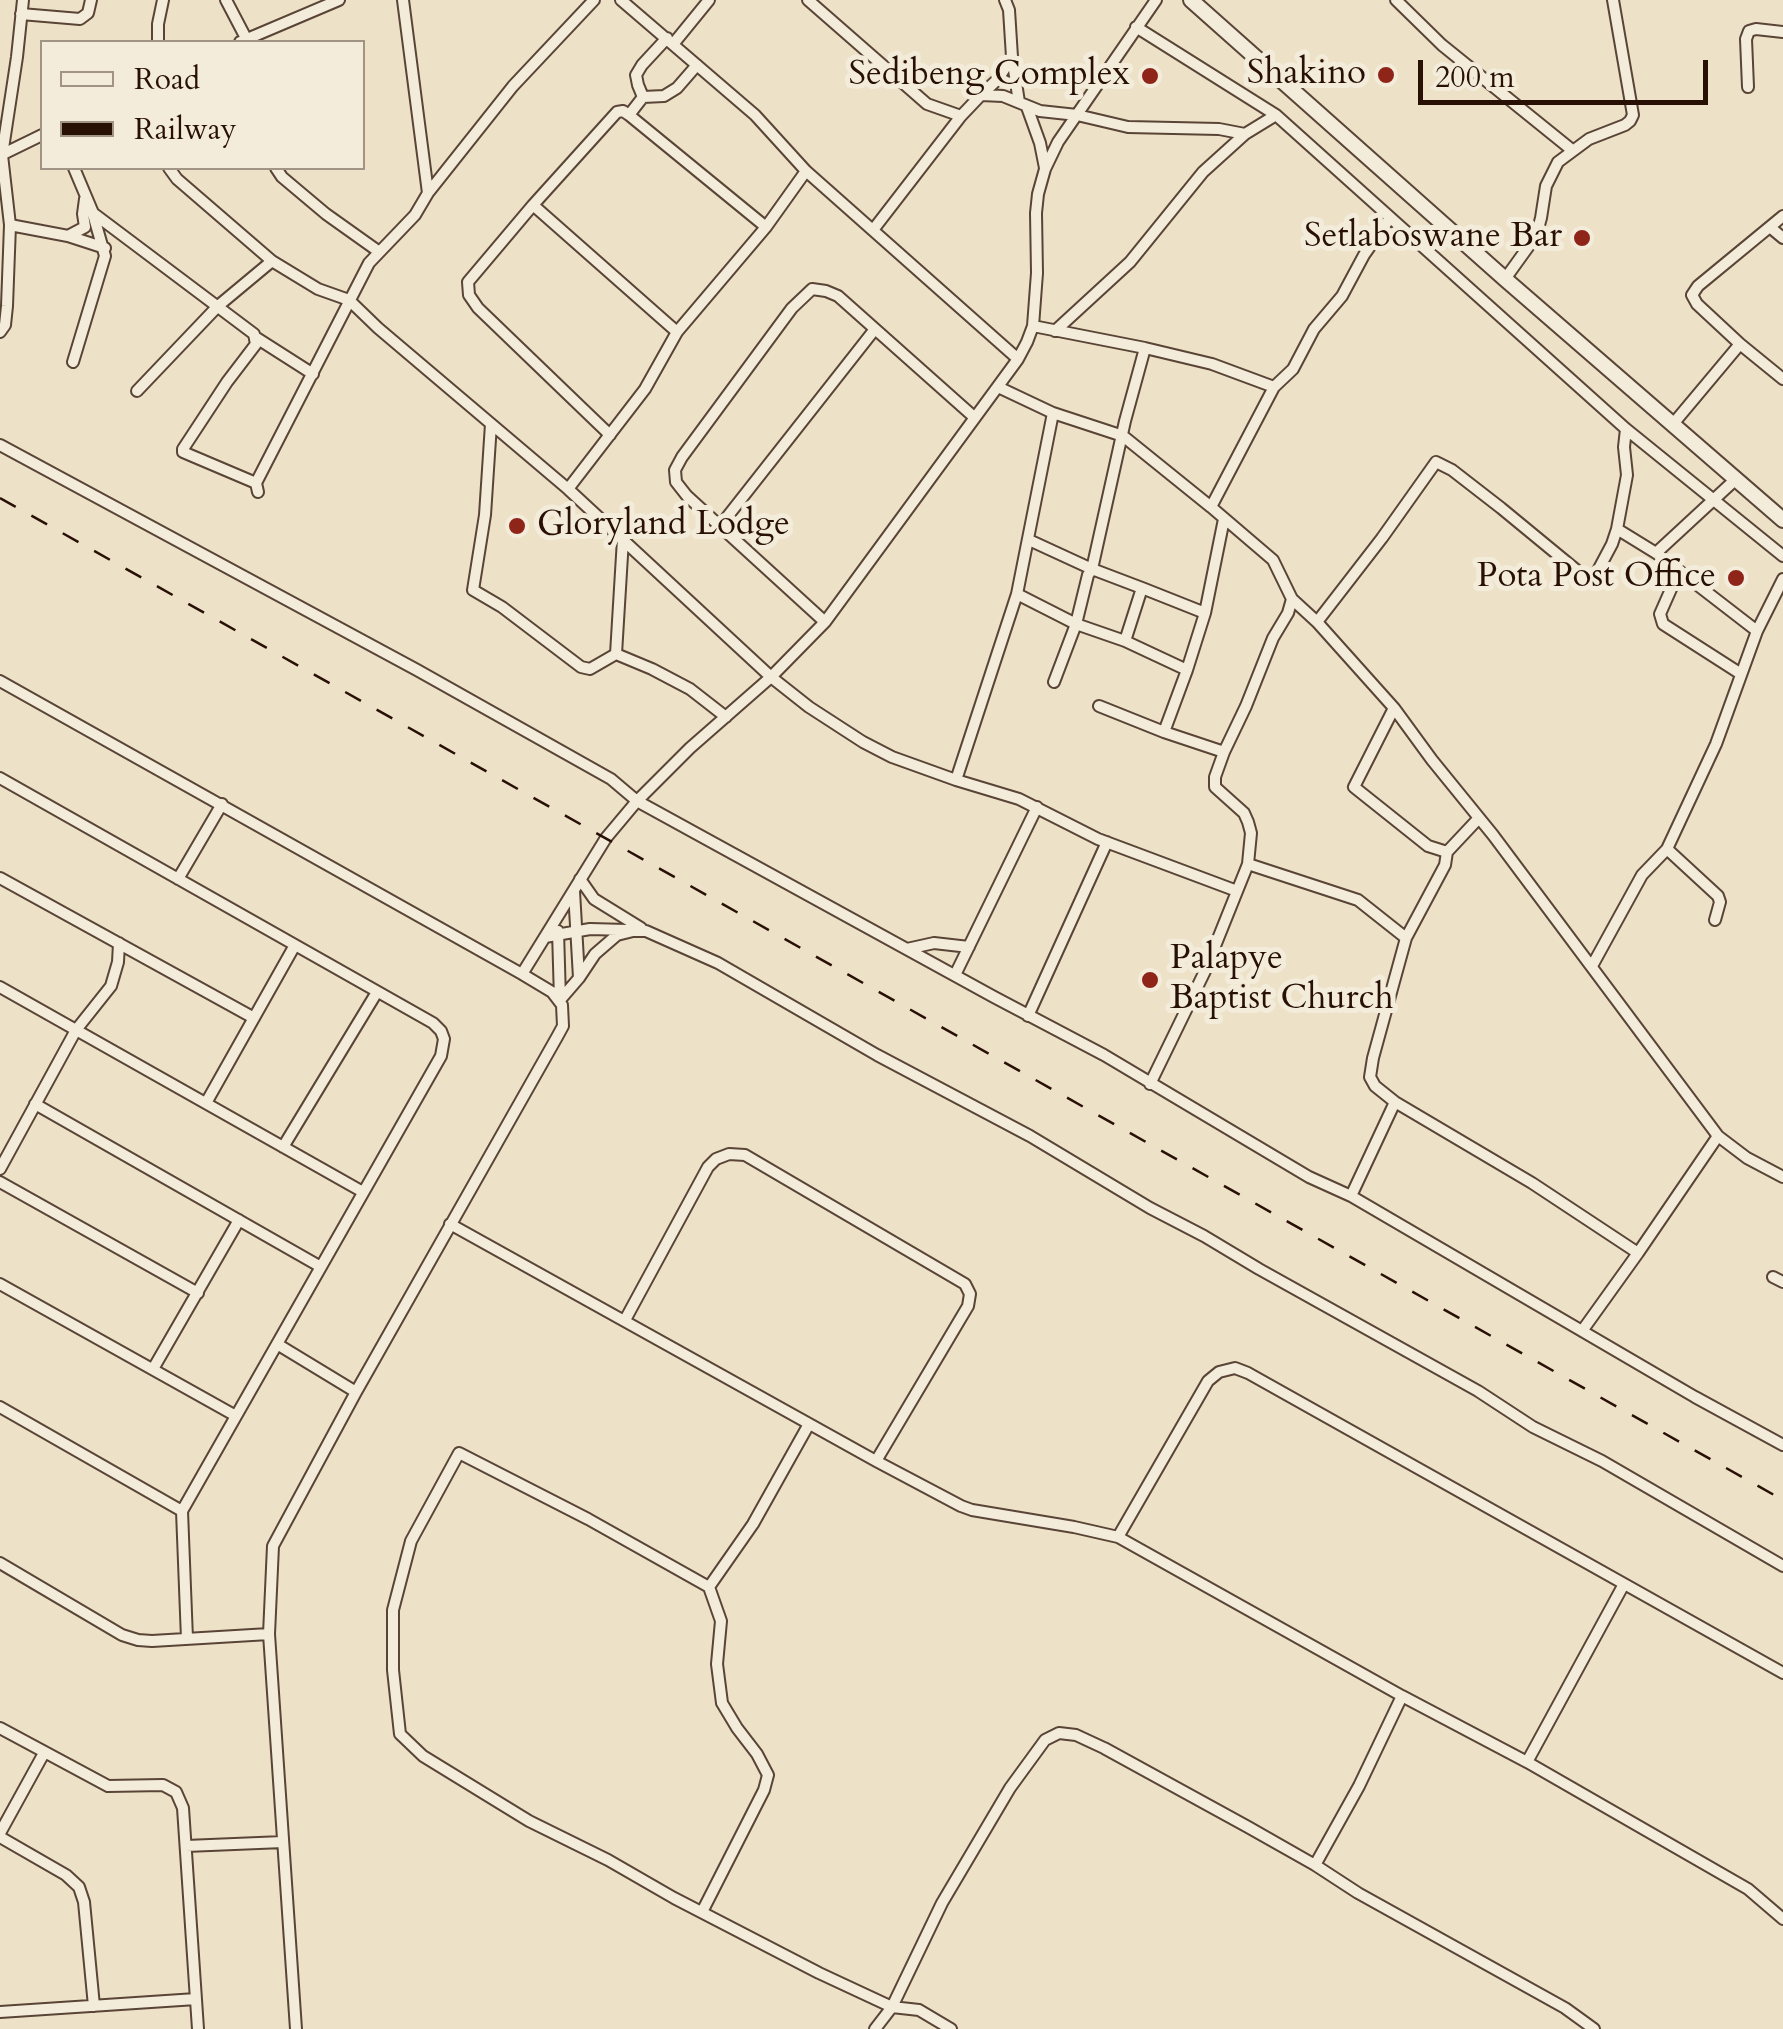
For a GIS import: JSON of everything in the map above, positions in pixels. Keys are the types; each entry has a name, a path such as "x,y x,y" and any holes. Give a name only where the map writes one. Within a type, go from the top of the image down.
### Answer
{"street":[{"path":"0,332 7,306 10,225 1,155 23,0"},
{"path":"21,14 80,20 88,13 91,0"},
{"path":"158,40 162,0"},
{"path":"226,0 245,40"},
{"path":"247,40 339,0"},
{"path":"403,0 428,193"},
{"path":"255,337 256,344 183,449 257,487 369,263 415,215 513,86 594,0"},
{"path":"621,0 755,115 806,171 1018,358"},
{"path":"643,98 636,75 642,65 709,0"},
{"path":"808,0 927,104 960,116"},
{"path":"1004,0 1023,104 1040,143 1045,169"},
{"path":"522,974 551,936 558,916 606,838 690,748 772,677 825,622 1018,358 1032,326 1037,274 1036,213 1045,169 1058,142 1156,0"},
{"path":"1191,0 1783,520"},
{"path":"1396,0 1442,45 1572,150"},
{"path":"1505,279 1536,236 1549,176 1558,162 1603,132 1630,121 1633,114 1613,0"},
{"path":"1136,27 1276,116 1626,429 1783,556"},
{"path":"1748,87 1749,31 1783,32"},
{"path":"873,230 960,116 998,78 1012,57"},
{"path":"628,115 643,98 664,96 676,88 697,65"},
{"path":"981,95 1003,96 1055,114 1128,127 1220,129 1246,134"},
{"path":"610,436 478,308 469,295 468,282 611,116 623,111 766,228"},
{"path":"1055,332 1130,262 1204,172 1246,134 1276,116"},
{"path":"1,155 40,136"},
{"path":"73,362 106,256 75,170"},
{"path":"170,170 272,262 318,289 349,300 568,489 809,708 892,756 1019,799 1108,842 1236,891"},
{"path":"277,170 326,214 378,252"},
{"path":"568,489 644,389 678,332 766,228 806,171"},
{"path":"68,236 86,228 86,194"},
{"path":"533,204 678,332"},
{"path":"93,213 255,337 313,374"},
{"path":"1783,216 1698,286 1692,296 1740,344 1783,379"},
{"path":"1211,507 1274,387 1293,369 1314,329 1342,296 1390,218"},
{"path":"10,225 105,248"},
{"path":"1772,228 1783,238"},
{"path":"137,391 218,306 272,262"},
{"path":"825,622 687,496 676,482 675,470 682,457 792,308 812,290 838,296 974,417"},
{"path":"1032,326 1212,364 1274,387"},
{"path":"720,526 875,330"},
{"path":"1674,424 1740,344"},
{"path":"1054,682 1092,568 1124,421 1145,348"},
{"path":"998,387 1053,413 1123,436 1273,560 1292,599 1394,708 1718,1136 1746,1158 1783,1177"},
{"path":"956,780 1017,594 1053,413"},
{"path":"491,424 485,514 472,590 502,607 581,667 590,669 616,654"},
{"path":"1317,622 1436,462 1465,480 1586,578 1595,576 1618,529 1627,475 1626,429"},
{"path":"0,445 416,670 611,779 638,801 1104,1054 1309,1177 1351,1196 1783,1446"},
{"path":"1656,554 1736,478"},
{"path":"1164,732 1205,613 1224,518"},
{"path":"1618,529 1757,631"},
{"path":"616,654 623,539"},
{"path":"1030,540 1205,613"},
{"path":"1678,571 1660,614 1663,624 1741,674"},
{"path":"1592,966 1642,876 1667,850 1716,744 1757,631 1783,580"},
{"path":"1125,641 1142,588"},
{"path":"1017,594 1076,624 1125,641 1187,670"},
{"path":"1150,1084 1205,971 1248,864 1251,833 1244,814 1214,787 1224,752 1292,599"},
{"path":"616,654 690,689 726,717"},
{"path":"0,680 522,974 560,1000"},
{"path":"1099,706 1224,752"},
{"path":"1394,708 1354,787 1428,846 1447,852"},
{"path":"0,778 441,1031 441,1056 182,1511 187,1638"},
{"path":"178,879 222,804"},
{"path":"955,975 1037,807"},
{"path":"1478,819 1447,852 1440,877 1406,938 1370,1077 1375,1086 1396,1102 1532,1183 1638,1254"},
{"path":"1028,1016 1108,842"},
{"path":"1667,850 1718,896 1715,920"},
{"path":"1248,864 1358,900 1406,938"},
{"path":"0,878 254,1018"},
{"path":"577,885 579,978"},
{"path":"577,885 640,931 718,963 877,1055 1030,1136 1150,1208 1478,1391 1534,1428 1602,1461 1783,1566"},
{"path":"551,936 601,928 640,931"},
{"path":"560,1000 595,954 617,935 640,931"},
{"path":"296,2029 269,1634 273,1546 563,1026 551,936"},
{"path":"0,1168 76,1030 111,986 119,943"},
{"path":"907,949 934,943 969,946"},
{"path":"206,1103 295,945"},
{"path":"0,988 364,1192"},
{"path":"283,1146 377,992"},
{"path":"1351,1196 1396,1102"},
{"path":"35,1104 321,1266"},
{"path":"1582,1330 1718,1136"},
{"path":"625,1320 708,1167 729,1154 744,1155 965,1284 970,1294 968,1306 876,1461"},
{"path":"0,1182 198,1292"},
{"path":"153,1370 240,1220"},
{"path":"450,1224 876,1461 972,1510 1118,1537 1748,1889 1783,1920"},
{"path":"0,1284 236,1416"},
{"path":"277,1344 356,1392"},
{"path":"1118,1537 1208,1382 1219,1372 1235,1368 1783,1673"},
{"path":"0,1407 182,1511"},
{"path":"710,1587 753,1524 809,1424"},
{"path":"702,1912 768,1775 722,1703 717,1664 721,1621 710,1587 459,1453 411,1541 393,1610 392,1670 400,1734 423,1756 529,1821 608,1860 702,1912 819,1973 892,2007 919,2010 951,2029"},
{"path":"0,1564 122,1636 152,1641 269,1634"},
{"path":"1526,1762 1624,1584"},
{"path":"1315,1865 1402,1696"},
{"path":"0,1728 108,1786 163,1785 176,1792 184,1808 198,2029"},
{"path":"874,2029 892,2007 942,1903 1010,1788 1045,1740 1059,1733 1076,1735 1104,1748 1565,2008 1594,2029"},
{"path":"44,1752 0,1835 66,1874 79,1887 84,1902 94,2006"},
{"path":"186,1846 283,1842"},
{"path":"0,2012 196,1999"}],"railway":[{"path":"0,498 1783,1500"}],"place":[{"name":"Shakino","path":"1386,75"},
{"name":"Sedibeng Complex","path":"1150,76"},
{"name":"Setlaboswane Bar","path":"1582,238"},
{"name":"Gloryland Lodge","path":"517,526"},
{"name":"Pota Post Office","path":"1736,578"},
{"name":"Palapye Baptist Church","path":"1150,980"}]}
